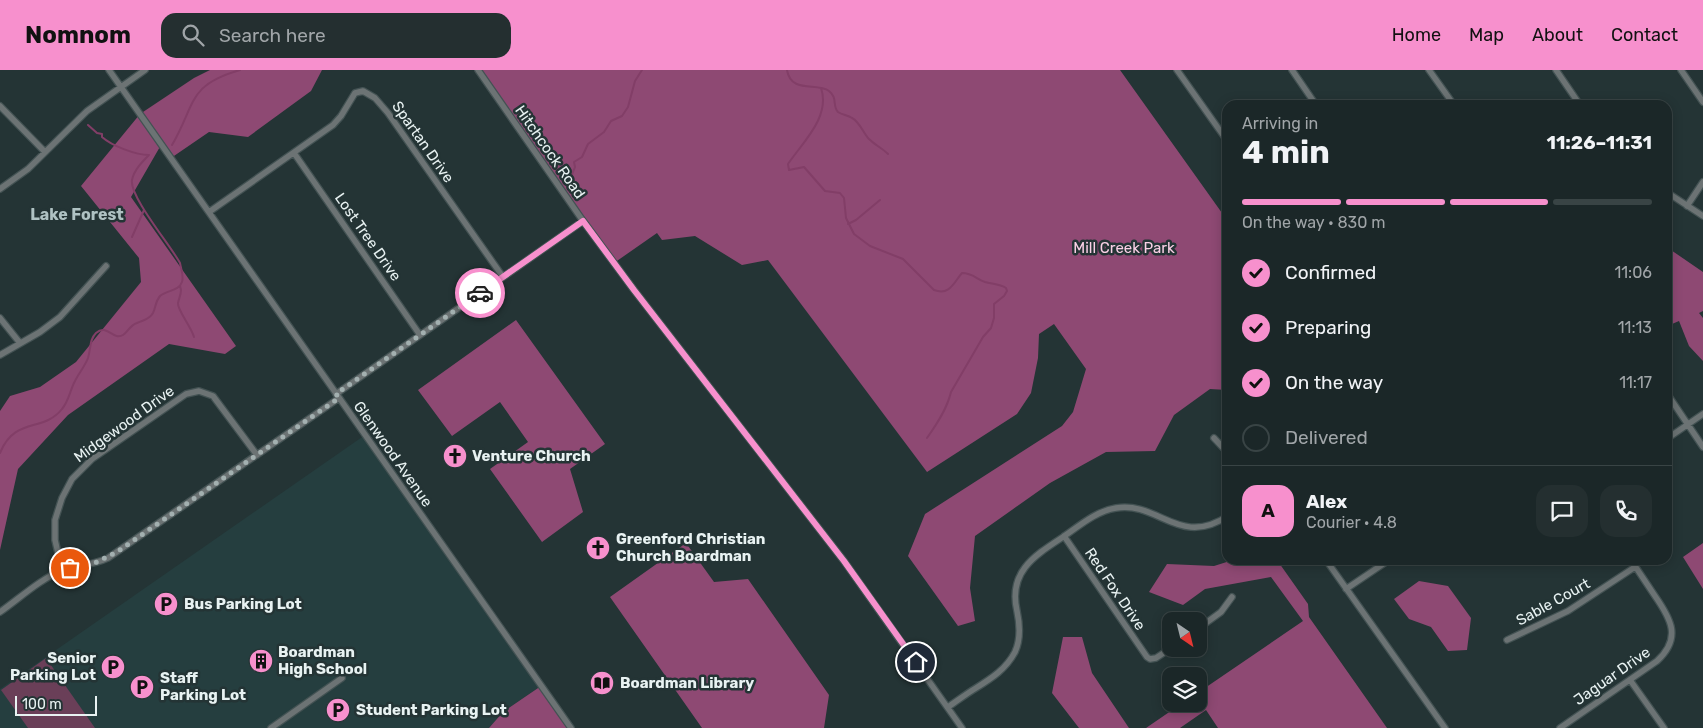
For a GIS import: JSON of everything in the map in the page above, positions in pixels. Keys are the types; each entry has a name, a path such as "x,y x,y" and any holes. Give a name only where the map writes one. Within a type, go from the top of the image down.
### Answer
{"street":[{"name":"Glenwood Avenue","path":"109,70 571,728"},
{"path":"0,189 28,169 87,111 145,70"},
{"name":"Hitchcock Road","path":"478,70 583,221 638,296 844,561 962,728"},
{"path":"1177,70 1222,134"},
{"path":"1292,70 1313,100"},
{"path":"1429,70 1450,100"},
{"path":"1556,70 1577,100"},
{"path":"1681,70 1703,102"},
{"name":"Spartan Drive","path":"209,212 333,125 355,93 363,90 379,102 388,113 503,277"},
{"path":"0,106 46,152"},
{"name":"Lost Tree Drive","path":"294,153 420,335"},
{"path":"1687,206 1703,182"},
{"path":"1672,196 1703,216"},
{"path":"0,612 62,570 93,564 108,558 257,455 420,335 583,221"},
{"path":"0,355 60,318 106,266"},
{"path":"0,318 20,343"},
{"name":"Midgewood Drive","path":"62,570 55,540 55,520 62,498 72,479 92,459 186,394 199,391 213,396 257,455"},
{"path":"1672,401 1703,446"},
{"path":"1672,435 1703,414"},
{"path":"1214,438 1222,447"},
{"path":"948,707 994,677 1009,661 1017,647 1019,638 1015,597 1018,579 1032,558 1064,536 1099,513 1121,507 1143,510 1169,522 1186,527 1206,526 1222,519"},
{"name":"Red Fox Drive","path":"1064,536 1147,657 1150,659 1156,658 1162,654"},
{"path":"1329,565 1445,728"},
{"path":"1346,589 1382,565"},
{"name":"Sable Court","path":"1507,640 1568,611 1635,567"},
{"name":"Jaguar Drive","path":"1560,728 1662,656 1669,646 1672,624 1668,614 1635,567"},
{"path":"1208,622 1223,611 1232,597"},
{"path":"271,728 342,678"},
{"path":"1630,680 1664,728"}],"shaded area":[{"path":"365,435 541,686 503,712 489,728 0,728 0,689"},
{"path":"46,658 95,728 28,728 1,690"}],"green space":[{"path":"210,70 322,70 311,91 248,137 209,132 171,158 161,145 131,197 236,346 225,354 169,344 68,415 18,469 0,550 0,411 10,396 40,387 76,362 141,282 139,258 81,186 140,114 194,78"},
{"name":"Mill Creek Park","path":"478,70 1120,70 1222,213 1222,390 1210,389 1174,415 1155,451 1106,452 1050,483 975,536 970,588 975,621 958,626 908,556 925,514 1062,426 1073,412 1086,369 1054,324 1039,334 1038,358 1031,393 1017,414 927,472 768,260 742,265 695,236 662,240 657,233 614,263"},
{"path":"1672,251 1703,272 1703,311 1699,313 1703,318 1703,361 1689,346 1679,321 1672,324"},
{"path":"516,320 605,444 570,469 583,512 542,542 490,469 528,442 500,402 452,436 418,390"},
{"path":"686,543 714,582 748,579 829,695 824,728 702,728 610,597"},
{"path":"1703,543 1703,589 1683,557"},
{"path":"1222,563 1222,565 1281,565 1308,604 1309,617 1387,728 1218,728 1207,712 1207,687 1303,621 1271,577 1205,589 1183,605 1149,592 1167,564 1214,566"},
{"path":"1419,581 1448,586 1471,618 1467,650 1448,651 1431,627 1409,619 1394,599"},
{"path":"1063,637 1082,637 1092,673 1129,728 1079,728 1052,693"},
{"path":"541,686 571,728 489,728 503,712"},
{"path":"1169,712 1203,712 1180,728 1146,728"}],"waterway":[{"path":"172,145 190,107 202,90 210,82 240,70"},
{"path":"571,177 575,167 574,162 582,157 588,144 604,132 611,121 622,116 628,107 635,81 642,70"},
{"path":"787,70 789,77 799,85 824,88 829,91 833,96 836,110 855,120 869,139 888,154"},
{"path":"821,88 823,99 819,119 814,129 788,164 789,170 804,167 825,191 840,193 844,198 846,218 854,234 870,246 903,259 934,290 948,290 962,273 966,273 985,282 1006,288 1007,291 994,304 994,318 991,328 983,337 951,392 938,422 927,438"},
{"path":"88,125 118,147 131,152 149,155"},
{"path":"0,453 6,441 13,434 21,429 46,421 62,409 87,361 91,342 96,333 103,330 116,336 123,335 133,325 150,317 160,296 176,289 182,282 183,275 180,263 143,209 133,187 132,180 135,173 149,155"},
{"path":"848,224 856,220 880,200"},
{"path":"132,237 144,210"},
{"path":"180,286 181,292 178,306 194,337"}],"way so far":[{"path":"70,568 93,564 117,552 339,398 336,394 480,293"}],"place":[{"name":"Venture Church","path":"455,456"},
{"name":"Greenford Christian Church Boardman","path":"598,548"},
{"name":"Bus Parking Lot","path":"166,604"},
{"name":"Boardman High School","path":"261,661"},
{"name":"Senior Parking Lot","path":"113,667"},
{"name":"Boardman Library","path":"602,683"},
{"name":"Staff Parking Lot","path":"142,687"},
{"name":"Student Parking Lot","path":"338,710"}],"district":[{"name":"Lake Forest","path":"77,214"}],"route":[{"path":"480,293 583,221 683,355 844,561 916,662"}]}
